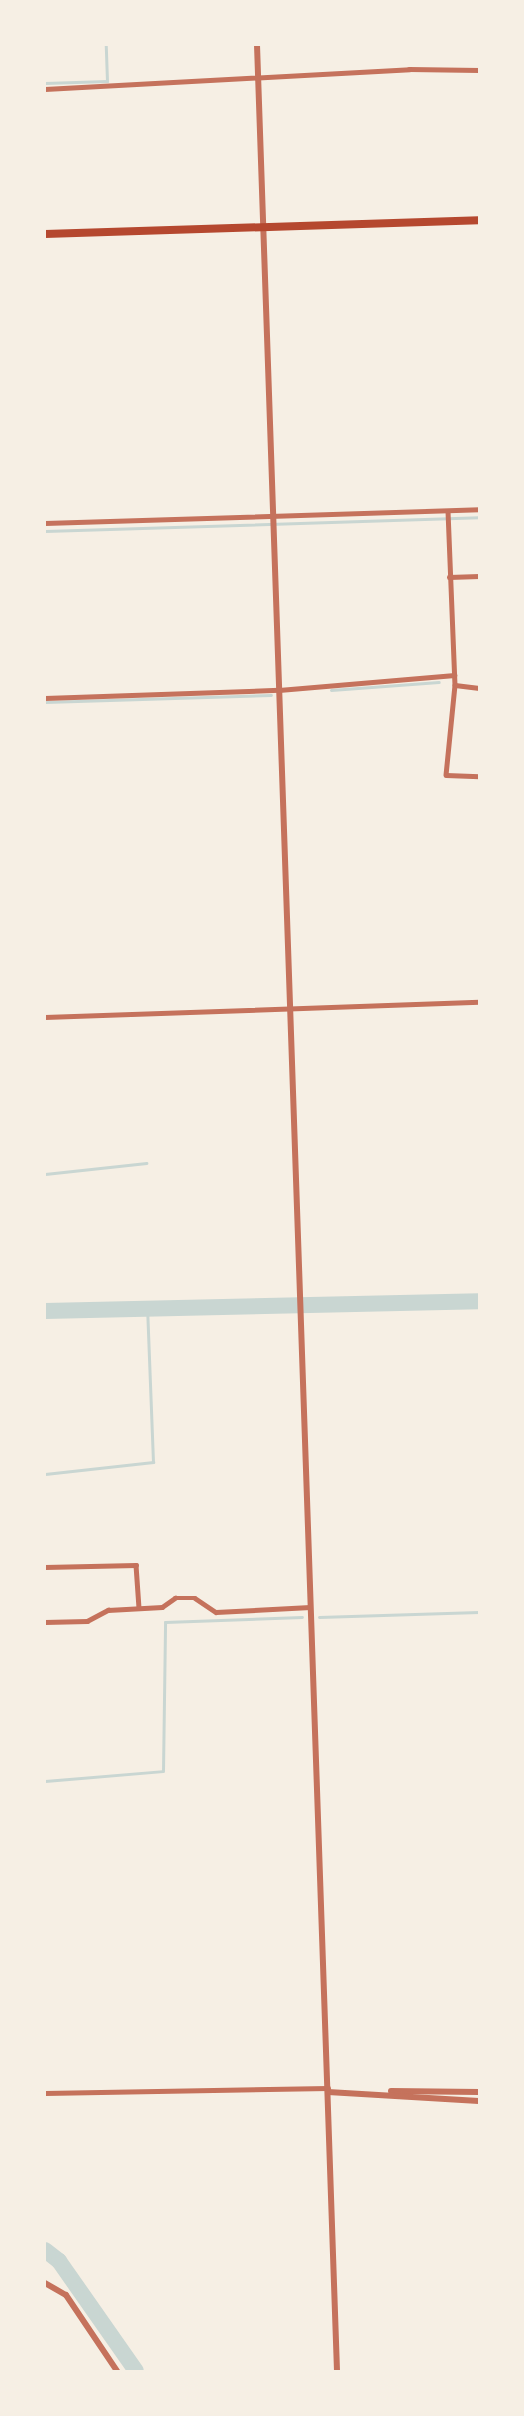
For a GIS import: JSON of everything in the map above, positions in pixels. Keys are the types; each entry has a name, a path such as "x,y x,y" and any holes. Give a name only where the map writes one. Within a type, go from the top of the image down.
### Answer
{"main road":[{"path":"45,234 479,220"}],"street":[{"path":"257,45 337,2371"},
{"path":"45,89 258,77 479,70"},
{"path":"45,523 448,513 479,509"},
{"path":"448,513 454,685 446,775 479,776"},
{"path":"449,577 479,576"},
{"path":"45,698 279,690 454,675"},
{"path":"454,685 479,688"},
{"path":"45,1017 479,1002"},
{"path":"45,1567 136,1565 139,1608"},
{"path":"45,1622 87,1621 108,1610 139,1608 195,1598 216,1612 310,1607"},
{"path":"328,2090 479,2101"},
{"path":"45,2092 328,2090 479,2092"},
{"path":"45,2283 66,2295 117,2371"}],"waterway":[{"path":"45,83 107,81 106,45"},
{"path":"45,531 479,517"},
{"path":"331,690 439,682"},
{"path":"45,702 271,695"},
{"path":"45,1174 146,1163"},
{"path":"45,1311 479,1301"},
{"path":"45,1474 153,1462 147,1308"},
{"path":"319,1617 479,1612"},
{"path":"45,1781 163,1771 165,1622 302,1617"},
{"path":"45,2250 59,2261 136,2371"}]}
